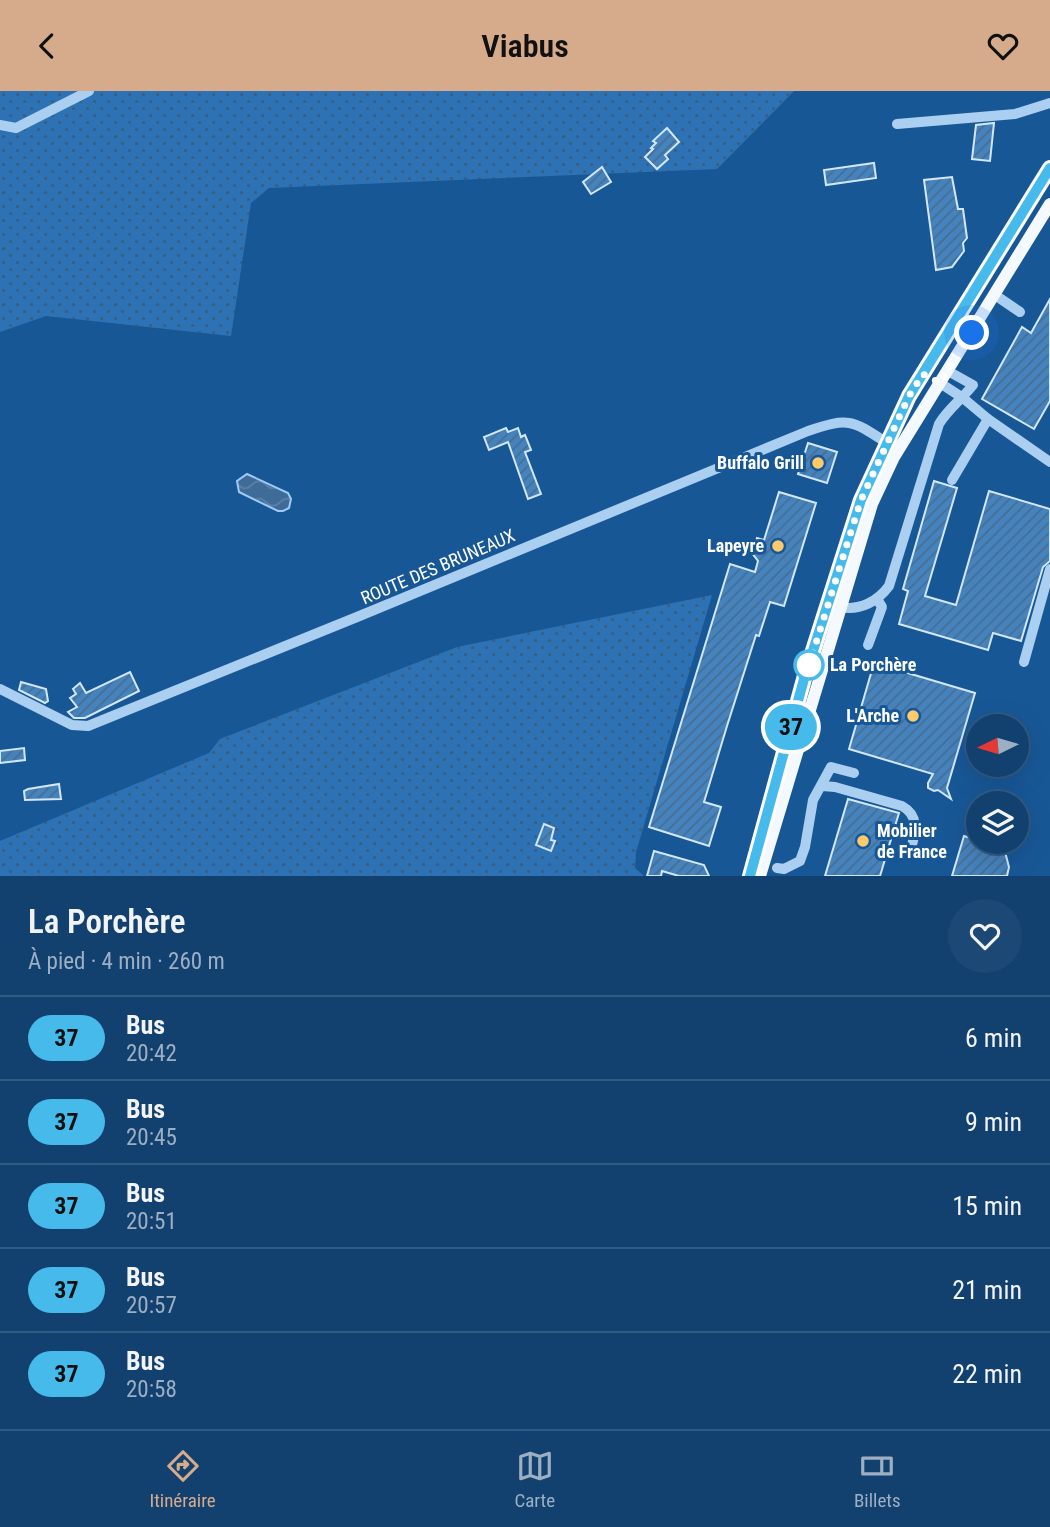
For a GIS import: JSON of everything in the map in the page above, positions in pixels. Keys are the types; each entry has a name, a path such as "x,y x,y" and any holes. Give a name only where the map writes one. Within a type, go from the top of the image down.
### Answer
{"main road":[{"path":"767,869 804,679 861,500 909,396 1050,168"},
{"path":"767,869 873,504 894,457 1050,204"},
{"path":"931,362 948,371"},
{"path":"923,374 940,383"},
{"path":"750,876 767,869"}],"street":[{"path":"0,125 16,128 89,91"},
{"path":"897,124 1015,114 1050,103"},
{"path":"995,295 1020,312"},
{"path":"841,607 856,608 877,599 889,586 939,424 946,412 963,398 973,385 948,371"},
{"path":"940,383 1050,462"},
{"path":"952,480 988,419"},
{"name":"ROUTE DES BRUNEAUX","path":"0,689 72,725 88,726 836,421 856,423 887,443"},
{"path":"887,443 894,457"},
{"path":"1024,662 1050,569"},
{"path":"868,645 882,607 877,599"},
{"path":"767,869 794,866 803,855 813,800 831,767 854,773"},
{"path":"822,786 909,810 915,819 916,830 911,850"}],"shaded area":[{"path":"0,91 794,91 717,169 269,188 251,203 231,336 46,316 0,332"},
{"path":"712,595 636,852 635,868 644,876 0,876 0,841 209,753 220,739 457,647"}],"water":[{"path":"247,474 288,493 291,499 289,508 278,511 239,492 237,481"}],"building":[{"path":"994,123 990,161 972,159 976,125"},
{"path":"667,128 679,142 665,155 668,159 657,169 645,157 656,143 653,141"},
{"path":"874,163 876,178 826,185 824,170"},
{"path":"602,167 611,182 591,194 583,182"},
{"path":"952,177 958,209 963,209 967,238 963,243 964,251 952,267 936,270 924,180"},
{"path":"1050,299 1050,401 1034,429 982,399 1022,327 1031,333"},
{"path":"506,428 508,432 518,428 521,437 525,435 531,450 525,452 541,494 528,499 508,442 489,450 484,437"},
{"name":"Buffalo Grill","path":"808,443 837,452 827,483 798,474"},
{"path":"934,481 957,488 925,596 956,605 989,491 1050,509 1050,561 1043,567 1021,641 993,633 988,650 899,624 908,591 903,589"},
{"path":"779,492 816,503 784,606 770,602 759,636 756,635 727,726 704,802 721,807 709,846 649,827 730,564 755,572 758,561 752,553 757,538 764,540"},
{"name":"L'Arche","path":"874,663 975,693 969,714 966,714 966,724 947,788 951,799 938,790 928,788 933,774 849,749"},
{"path":"130,672 139,691 85,718 74,718 68,712 77,707 70,698 76,694 73,689 80,683 86,693"},
{"path":"21,682 46,689 48,701 45,703 19,690"},
{"path":"24,748 25,760 0,763 0,751"},
{"path":"59,784 61,799 25,800 24,791 28,789"},
{"name":"Mobilier de France","path":"848,799 899,813 880,876 825,876"},
{"path":"544,824 554,828 551,840 555,841 551,851 536,845"},
{"path":"964,836 966,854 1006,854 1009,867 1007,876 952,876"},
{"path":"654,851 704,865 709,876 679,876 662,871 661,876 647,876"}],"bus line":[{"name":"37","path":"750,876 804,679 861,500 909,396 1050,168"}],"place":[{"name":"Buffalo Grill","path":"818,463"},
{"name":"Lapeyre","path":"778,546"},
{"name":"La Porchère","path":"809,665"},
{"name":"L'Arche","path":"913,716"},
{"name":"Mobilier de France","path":"863,841"}],"route":[{"path":"809,665 861,500 909,396 923,374 940,383 972,333"}]}
